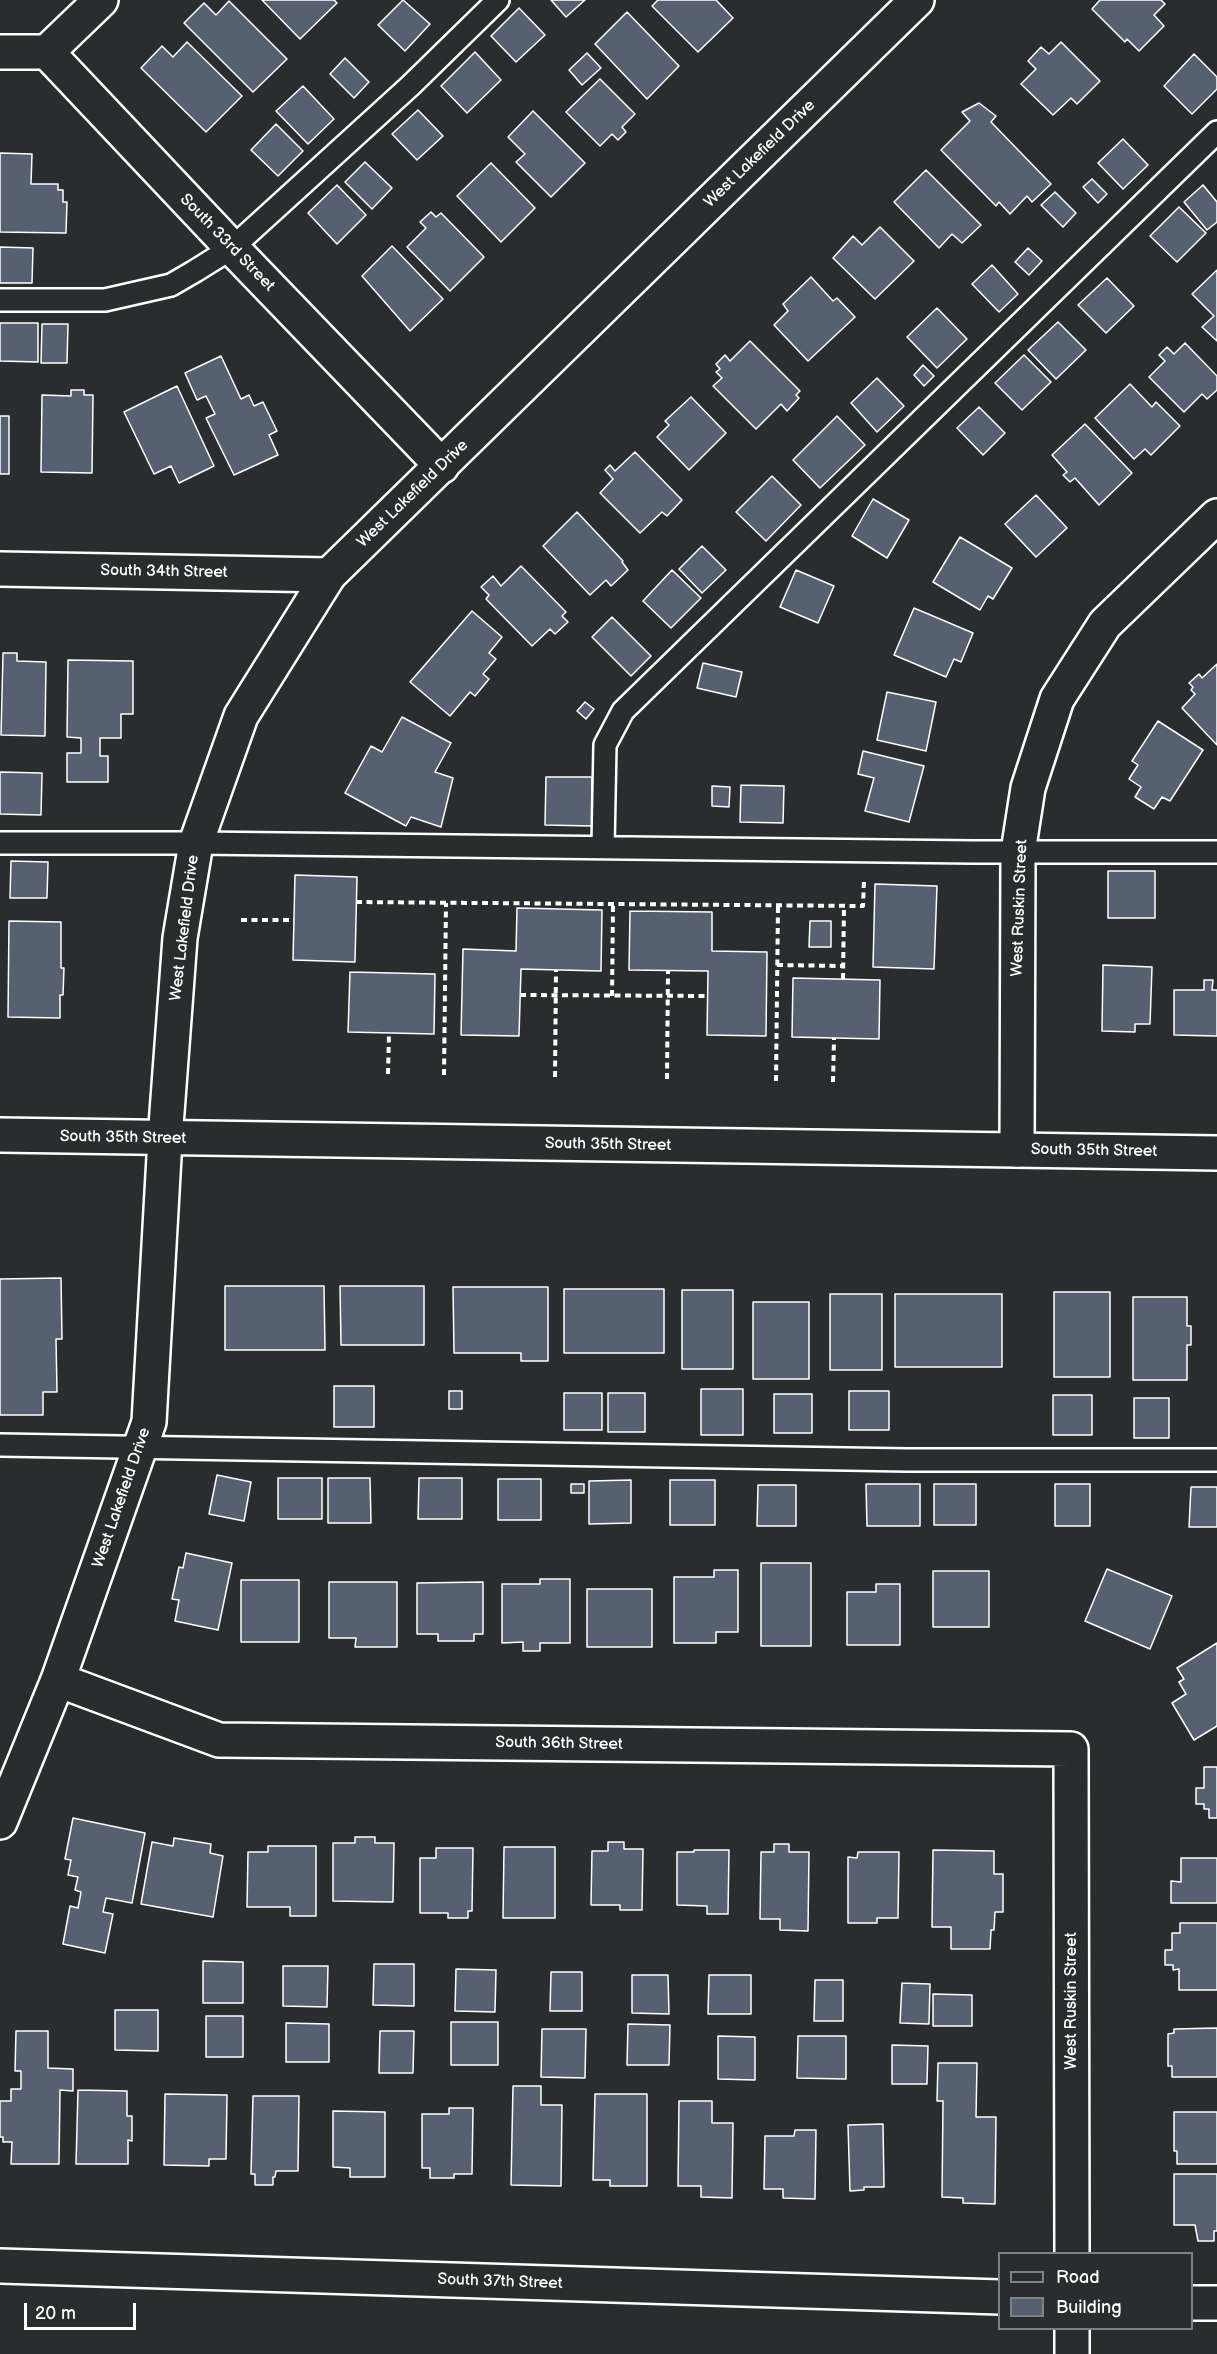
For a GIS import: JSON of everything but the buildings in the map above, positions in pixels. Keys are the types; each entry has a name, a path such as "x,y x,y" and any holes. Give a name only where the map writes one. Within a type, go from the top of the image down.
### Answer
{"street":[{"path":"0,52 47,52 101,0"},
{"name":"West Lakefield Drive","path":"0,1822 58,1680 149,1422 165,1138 180,938 196,843 241,716 329,575 917,0"},
{"name":"South 33rd Street","path":"47,52 442,466"},
{"name":"West Ruskin Street","path":"1017,1150 1018,852 1028,788 1057,699 1105,624 1217,516"},
{"name":"South 34th Street","path":"0,569 329,575"},
{"name":"South 35th Street","path":"0,1135 1217,1153"},
{"name":"South 36th Street","path":"58,1680 219,1740 1071,1749"},
{"name":"West Ruskin Street","path":"1071,1749 1072,2252"},
{"name":"South 37th Street","path":"0,2266 998,2297"},
{"path":"1193,2303 1217,2303"},
{"path":"1072,2330 1072,2354"}],"lane":[{"path":"0,300 105,300 171,285 232,248 410,86 498,0"},
{"path":"603,847 605,745 623,711 1217,132"},
{"path":"0,843 603,847 865,852 1217,852"},
{"path":"0,1445 907,1460 1217,1460"}],"path":[{"path":"356,902 863,906 865,852"},
{"path":"444,1075 446,903"},
{"path":"612,996 614,904"},
{"path":"776,1081 778,905"},
{"path":"843,979 844,906"},
{"path":"241,920 294,920"},
{"path":"777,965 843,966"},
{"path":"555,1077 556,970"},
{"path":"667,1079 668,971"},
{"path":"520,996 708,996"},
{"path":"388,1033 388,1074"},
{"path":"833,1082 834,1038"}]}
